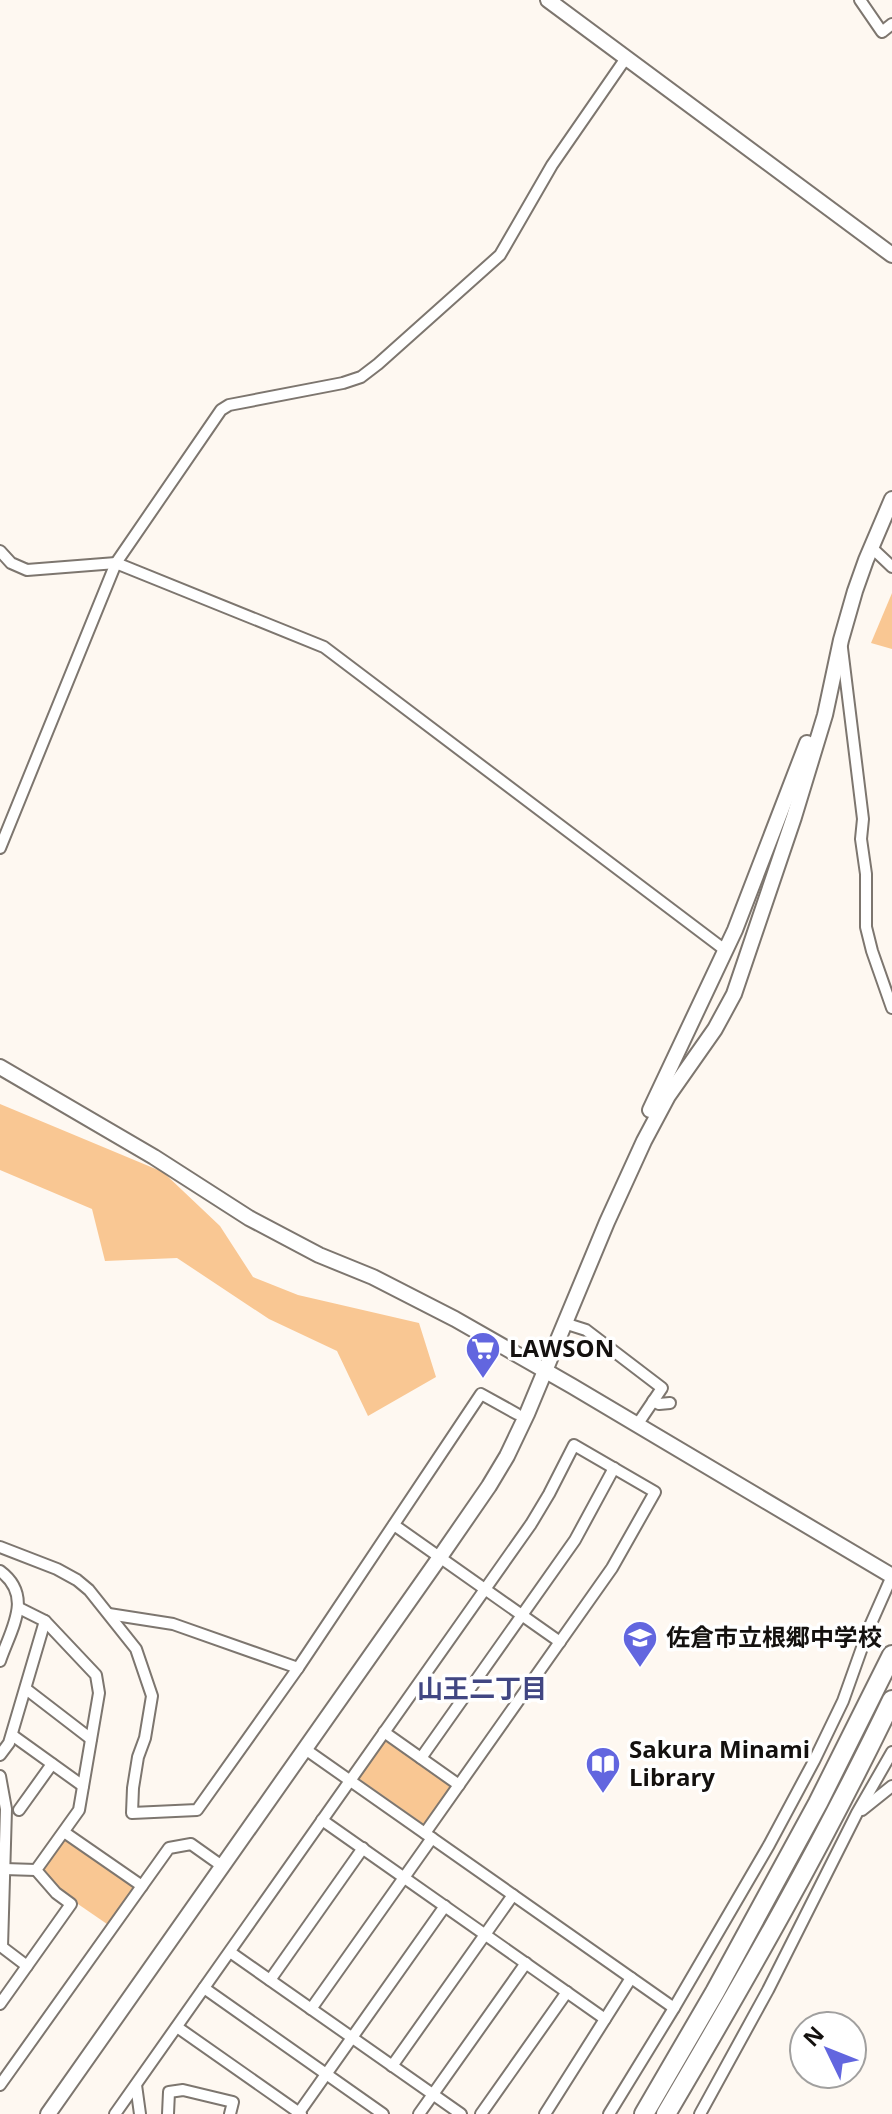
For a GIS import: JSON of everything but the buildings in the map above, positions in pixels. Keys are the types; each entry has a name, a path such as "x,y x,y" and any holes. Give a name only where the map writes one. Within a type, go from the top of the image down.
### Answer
{"highway":[{"path":"644,2114 818,1803 892,1655"},
{"path":"666,2114 783,1913 892,1700"}],"street":[{"path":"548,0 892,255"},
{"path":"860,0 882,32 892,24"},
{"path":"0,848 116,563 221,410 229,405 343,383 361,377 378,364 500,255 552,165 626,58"},
{"path":"48,2114 440,1557 507,1456 644,1141 668,1096 715,1029 734,994 825,715 855,591 892,499"},
{"path":"871,547 892,567"},
{"path":"0,551 11,563 27,570 116,563 324,647 725,950 740,973"},
{"path":"841,640 863,819 861,839 866,874 866,927 892,1008"},
{"path":"607,1222 611,1201 636,1140 725,950 834,674"},
{"path":"725,950 739,944 755,929"},
{"path":"0,1067 154,1157 249,1218 319,1255 417,1299 892,1576 869,1628 843,1701 814,1761 769,1845 609,2114"},
{"path":"564,1323 586,1330 662,1388 637,1425"},
{"path":"0,1547 77,1580 89,1590 136,1649 152,1696 145,1738 138,1757 132,1813 197,1810 298,1668 481,1394 517,1414"},
{"path":"653,1401 670,1403"},
{"path":"115,2114 537,1514 574,1445 655,1492 612,1568 459,1785 404,1877 311,2009"},
{"path":"421,1758 575,1540 614,1468"},
{"path":"394,1525 560,1642"},
{"path":"0,1571 17,1590 19,1608 0,1661"},
{"path":"19,1608 45,1621 96,1675 99,1693 79,1810 36,1870"},
{"path":"109,1614 173,1624 298,1668"},
{"path":"0,1755 12,1735 45,1621"},
{"path":"26,1689 91,1739"},
{"path":"384,1732 459,1785"},
{"path":"12,1735 83,1786"},
{"path":"305,1749 674,2008"},
{"path":"700,2114 768,1990 857,1813 892,1753"},
{"path":"19,1810 52,1764"},
{"path":"0,1776 6,1809 2,1947 27,1966"},
{"path":"857,1813 892,1786"},
{"path":"322,1820 605,2019"},
{"path":"64,1832 142,1886"},
{"path":"1,2081 169,1848 191,1844 222,1866"},
{"path":"270,1980 363,1848"},
{"path":"0,2004 71,1904 56,1893 36,1870 4,1869"},
{"path":"392,2066 513,1895"},
{"path":"177,2027 299,2113 445,1906"},
{"path":"230,1952 461,2114"},
{"path":"419,2114 526,1963"},
{"path":"545,2114 631,1978"},
{"path":"204,1988 383,2114"},
{"path":"481,2114 567,1992"},
{"path":"136,2085 140,2114"},
{"path":"168,2114 169,2092 183,2090 233,2102 230,2114"}],"shaded area":[{"path":"892,593 892,649 871,643"},
{"path":"0,1104 163,1172 220,1226 253,1277 298,1295 419,1323 436,1377 368,1416 337,1351 269,1319 177,1258 105,1261 92,1209 0,1170"},
{"path":"385,1741 452,1786 425,1825 358,1778"},
{"path":"65,1839 134,1887 107,1924 59,1891 43,1873 43,1868"}],"place":[{"name":"LAWSON","path":"483,1380"},
{"name":"佐倉市立根郷中学校","path":"640,1669"},
{"name":"Sakura Minami Library","path":"603,1795"}],"district":[{"name":"山王二丁目","path":"482,1689"}]}
